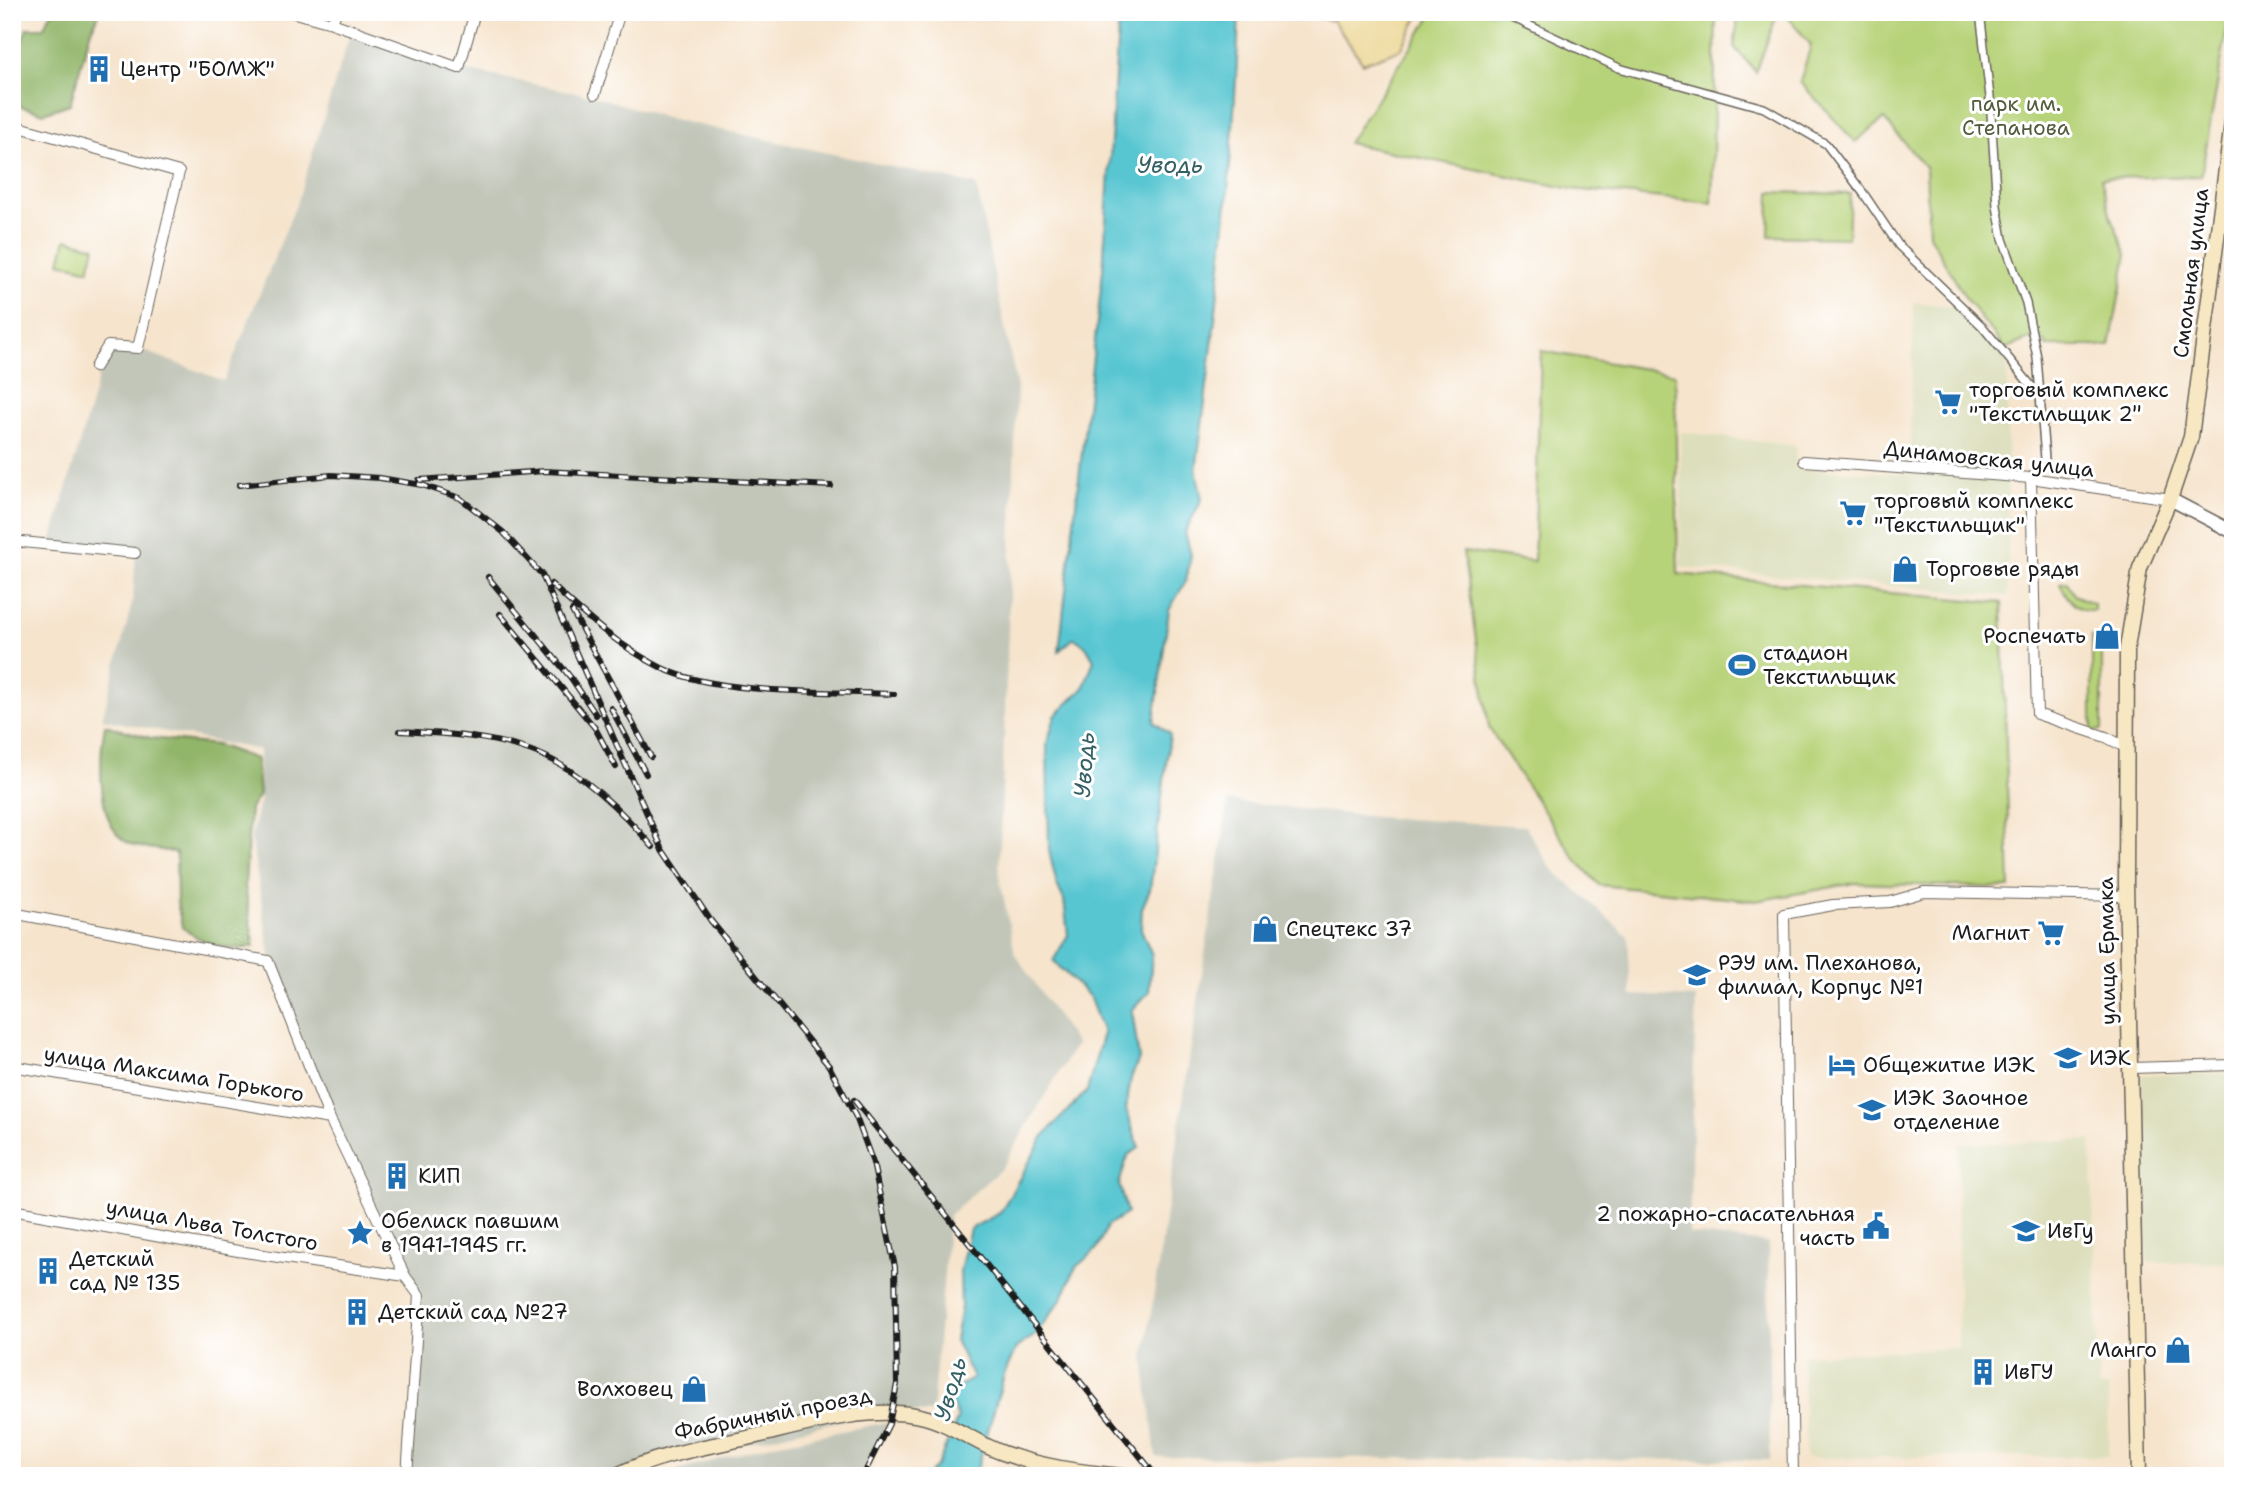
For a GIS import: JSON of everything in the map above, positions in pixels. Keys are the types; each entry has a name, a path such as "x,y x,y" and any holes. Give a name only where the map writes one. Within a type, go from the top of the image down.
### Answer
{"main road":[{"name":"Смольная улица","path":"2191,437 2233,115"},
{"name":"улица Ермака","path":"2139,1476 2127,896 2127,648 2133,593 2147,546 2170,499 2191,437"},
{"name":"Фабричный проезд","path":"615,1476 664,1457 827,1421 892,1414 921,1416 1001,1452 1062,1471 1122,1476"}],"street":[{"path":"291,12 332,23 459,68 475,12"},
{"path":"332,23 336,12"},
{"path":"595,94 620,12"},
{"path":"1501,12 1619,68 1764,108 1826,144 1899,246 1982,326 2038,394"},
{"path":"1980,12 1990,97 1997,206 2003,239 2034,332 2045,459 2031,478 2037,714 2106,737 2127,748"},
{"path":"12,125 179,172 138,348 108,346 95,367"},
{"name":"Динамовская улица","path":"1804,461 2031,478 2170,499"},
{"path":"2170,499 2233,532"},
{"path":"12,541 135,553"},
{"path":"1793,1476 1784,914 1833,905 1890,902 1924,892 2127,896"},
{"path":"12,913 268,961 330,1119 405,1276 419,1295 407,1476"},
{"path":"2131,1068 2233,1065"},
{"name":"улица Максима Горького","path":"12,1066 330,1119"},
{"name":"улица Льва Толстого","path":"12,1210 239,1251 405,1276"}],"shaded area":[{"path":"351,31 459,69 594,96 671,119 976,185 1017,387 999,874 1015,954 1076,1044 1001,1169 949,1215 932,1413 880,1411 609,1476 410,1476 421,1294 407,1275 333,1118 271,961 251,837 260,798 259,750 102,719 133,600 136,552 51,542 98,379 97,367 108,348 139,349 224,381 298,200"},
{"path":"1914,302 1964,308 2007,359 2008,596 1681,567 1681,432 1796,446 1795,469 1909,474"},
{"path":"1228,801 1375,817 1525,826 1551,868 1628,936 1631,995 1696,998 1689,1234 1768,1243 1770,1460 1156,1457 1144,1360"},
{"path":"2233,1073 2233,1263 2147,1262 2141,1075"},
{"name":"ИвГу","path":"2091,1140 2099,1388 2109,1388 2108,1456 1806,1458 1802,1355 1958,1348 1958,1144"},
{"path":"888,1422 860,1476 658,1476 775,1444"}],"green space":[{"path":"52,12 100,12 90,33 70,104 44,113 12,104 12,66 27,28 43,28"},
{"path":"1434,12 1716,12 1712,203 1572,189 1348,143"},
{"path":"1739,12 1778,12 1756,72 1734,47"},
{"name":"парк им. Степанова","path":"1784,12 2230,12 2201,176 2101,178 2111,218 2127,254 2110,346 2046,346 2046,341 2029,339 2005,349 1966,299 1929,235 1926,168 1884,119 1855,142 1800,82 1811,45"},
{"path":"1770,192 1850,194 1848,238 1769,236"},
{"path":"66,239 95,247 89,270 60,262"},
{"name":"стадион Текстильщик","path":"1541,351 1675,374 1678,574 2002,603 2010,888 1855,883 1756,901 1599,885 1574,857 1489,728 1463,552 1534,561"},
{"path":"2067,582 2074,595 2094,604 2094,610 2082,609 2073,603 2060,583"},
{"path":"2092,636 2102,645 2102,730 2092,731"},
{"path":"105,725 151,738 217,745 256,759 259,795 250,809 245,885 254,946 226,948 198,938 182,927 177,903 176,853 133,845 121,838 112,826 102,792"}],"sand":[{"path":"1296,12 1421,12 1401,49 1363,63 1333,21"}],"water":[{"name":"Уводь","path":"1119,12 1239,12 1224,242 1196,470 1202,499 1185,532 1191,555 1186,581 1169,610 1154,722 1170,734 1150,890 1142,908 1141,929 1152,955 1149,992 1132,1010 1139,1059 1131,1078 1126,1109 1139,1148 1128,1155 1119,1184 1127,1213 1108,1225 1096,1250 1076,1267 1061,1300 1034,1336 1016,1348 1004,1375 975,1476 927,1476 938,1464 958,1418 947,1394 973,1378 955,1340 961,1307 960,1270 970,1229 1000,1213 1045,1134 1087,1091 1103,1033 1089,996 1053,961 1068,935 1064,900 1057,885 1049,851 1047,744 1055,716 1083,689 1094,660 1086,646 1074,638 1059,651 1103,270"}],"railway":[{"path":"419,480 545,471 831,486"},
{"path":"239,485 331,475 380,478 422,485 460,498 503,532 542,575 662,848 711,921 829,1066 856,1117 873,1163 895,1267 897,1384 889,1424 863,1476"},
{"path":"488,577 571,678 596,715"},
{"path":"551,584 617,641 662,668 685,677 775,690 894,694"},
{"path":"572,611 651,757"},
{"path":"500,614 595,728 616,767"},
{"path":"611,708 646,774"},
{"path":"400,731 487,739 537,753 585,781 629,820 653,847"},
{"path":"854,1100 1156,1476"}],"place":[{"name":"Центр \"БОМЖ\"","path":"99,69"},
{"name":"торговый комплекс \"Текстильщик 2\"","path":"1948,402"},
{"name":"торговый комплекс \"Текстильщик\"","path":"1853,513"},
{"name":"Торговые ряды","path":"1905,569"},
{"name":"Роспечать","path":"2107,636"},
{"name":"стадион Текстильщик","path":"1742,665"},
{"name":"Спецтекс 37","path":"1265,929"},
{"name":"Магнит","path":"2051,933"},
{"name":"РЭУ им. Плеханова, филиал, Корпус №1","path":"1697,975"},
{"name":"ИЭК","path":"2068,1058"},
{"name":"Общежитие ИЭК","path":"1842,1065"},
{"name":"ИЭК Заочное отделение","path":"1872,1110"},
{"name":"КИП","path":"397,1176"},
{"name":"2 пожарно-спасательная часть","path":"1876,1226"},
{"name":"ИвГу","path":"2026,1231"},
{"name":"Обелиск павшим в 1941-1945 гг.","path":"360,1233"},
{"name":"Детский сад № 135","path":"48,1271"},
{"name":"Детский сад №27","path":"357,1312"},
{"name":"Манго","path":"2178,1350"},
{"name":"ИвГУ","path":"1983,1372"},
{"name":"Волховец","path":"694,1389"}]}
